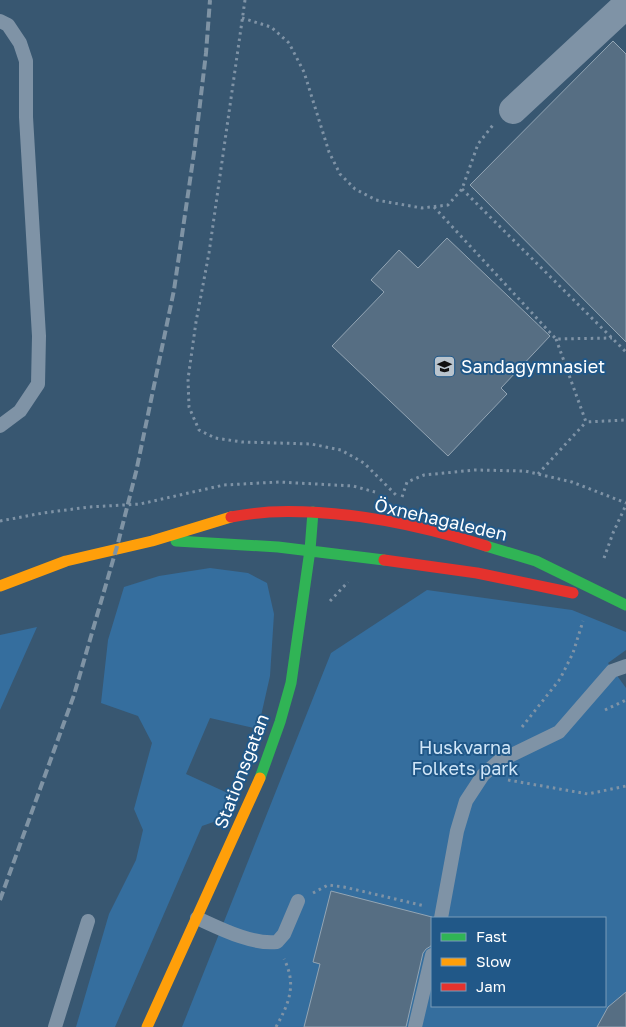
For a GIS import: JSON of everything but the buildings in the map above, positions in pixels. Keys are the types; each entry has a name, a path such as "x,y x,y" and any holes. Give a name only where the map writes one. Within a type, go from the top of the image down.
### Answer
{"street":[{"path":"513,110 626,5"},
{"name":"Öxnehagaleden","path":"0,586 66,561 152,541 225,518 267,512 313,512 399,523 471,541 536,561 626,606"},
{"name":"Stationsgatan","path":"147,1027 262,774 280,722 291,683 310,550 313,512"},
{"name":"Öxnehagaleden","path":"152,541 207,542 310,550 445,566 531,582 626,606"}],"lane":[{"path":"0,21 8,25 20,42 26,61 26,117 39,336 38,384 20,411 0,426"},
{"path":"442,914 457,831 466,801 483,775 499,761 559,732 612,671 626,666"},
{"path":"197,918 217,928 256,941 277,942 284,934 298,901"},
{"path":"55,1027 88,921"},
{"path":"416,1027 431,960"}],"path":[{"path":"245,0 209,253 188,379 189,407 199,430 215,438 233,441 312,444 341,450 364,463 402,499 406,482 424,474 475,470 526,470 572,482 626,504 604,558"},
{"path":"242,18 271,27 289,43 304,72 329,152 340,174 355,189 376,200 422,208 448,205 462,189 478,144 493,124 513,110"},
{"path":"462,189 626,352"},
{"path":"434,206 556,339 586,422"},
{"path":"556,339 612,338"},
{"path":"538,474 586,422 626,420"},
{"path":"499,761 513,738 560,679 573,653 583,621"},
{"path":"483,775 588,794 626,786"},
{"path":"298,901 328,885 344,887 442,914"},
{"path":"276,1027 288,1003 291,981 289,967 277,942"}],"green space":[{"path":"210,568 248,573 267,583 274,614 270,676 258,729 210,718 186,774 232,795 225,818 202,826 115,1027 76,1027 109,914 136,860 143,830 134,809 152,743 138,716 101,703 108,640 124,587 159,576"},
{"name":"Huskvarna Folkets park","path":"427,590 572,610 626,632 626,650 608,663 626,688 626,1027 182,1027 331,653"},
{"path":"37,627 0,710 0,635"}],"railway":[{"path":"0,900 74,695 118,543 136,472 174,290 195,146 210,0"}],"traffic: fast":[{"path":"260,778 280,722 291,683 310,550 313,512"},
{"path":"176,541 278,547 384,560"},
{"path":"486,546 536,561 626,605"}],"traffic: slow":[{"path":"0,586 66,561 152,541 231,517"},
{"path":"147,1027 260,778"}],"traffic: jam":[{"path":"231,517 269,512 324,513 352,516 433,531 486,546"},
{"path":"384,560 477,573 573,593"}],"place":[{"name":"Sandagymnasiet","path":"445,366"}]}
